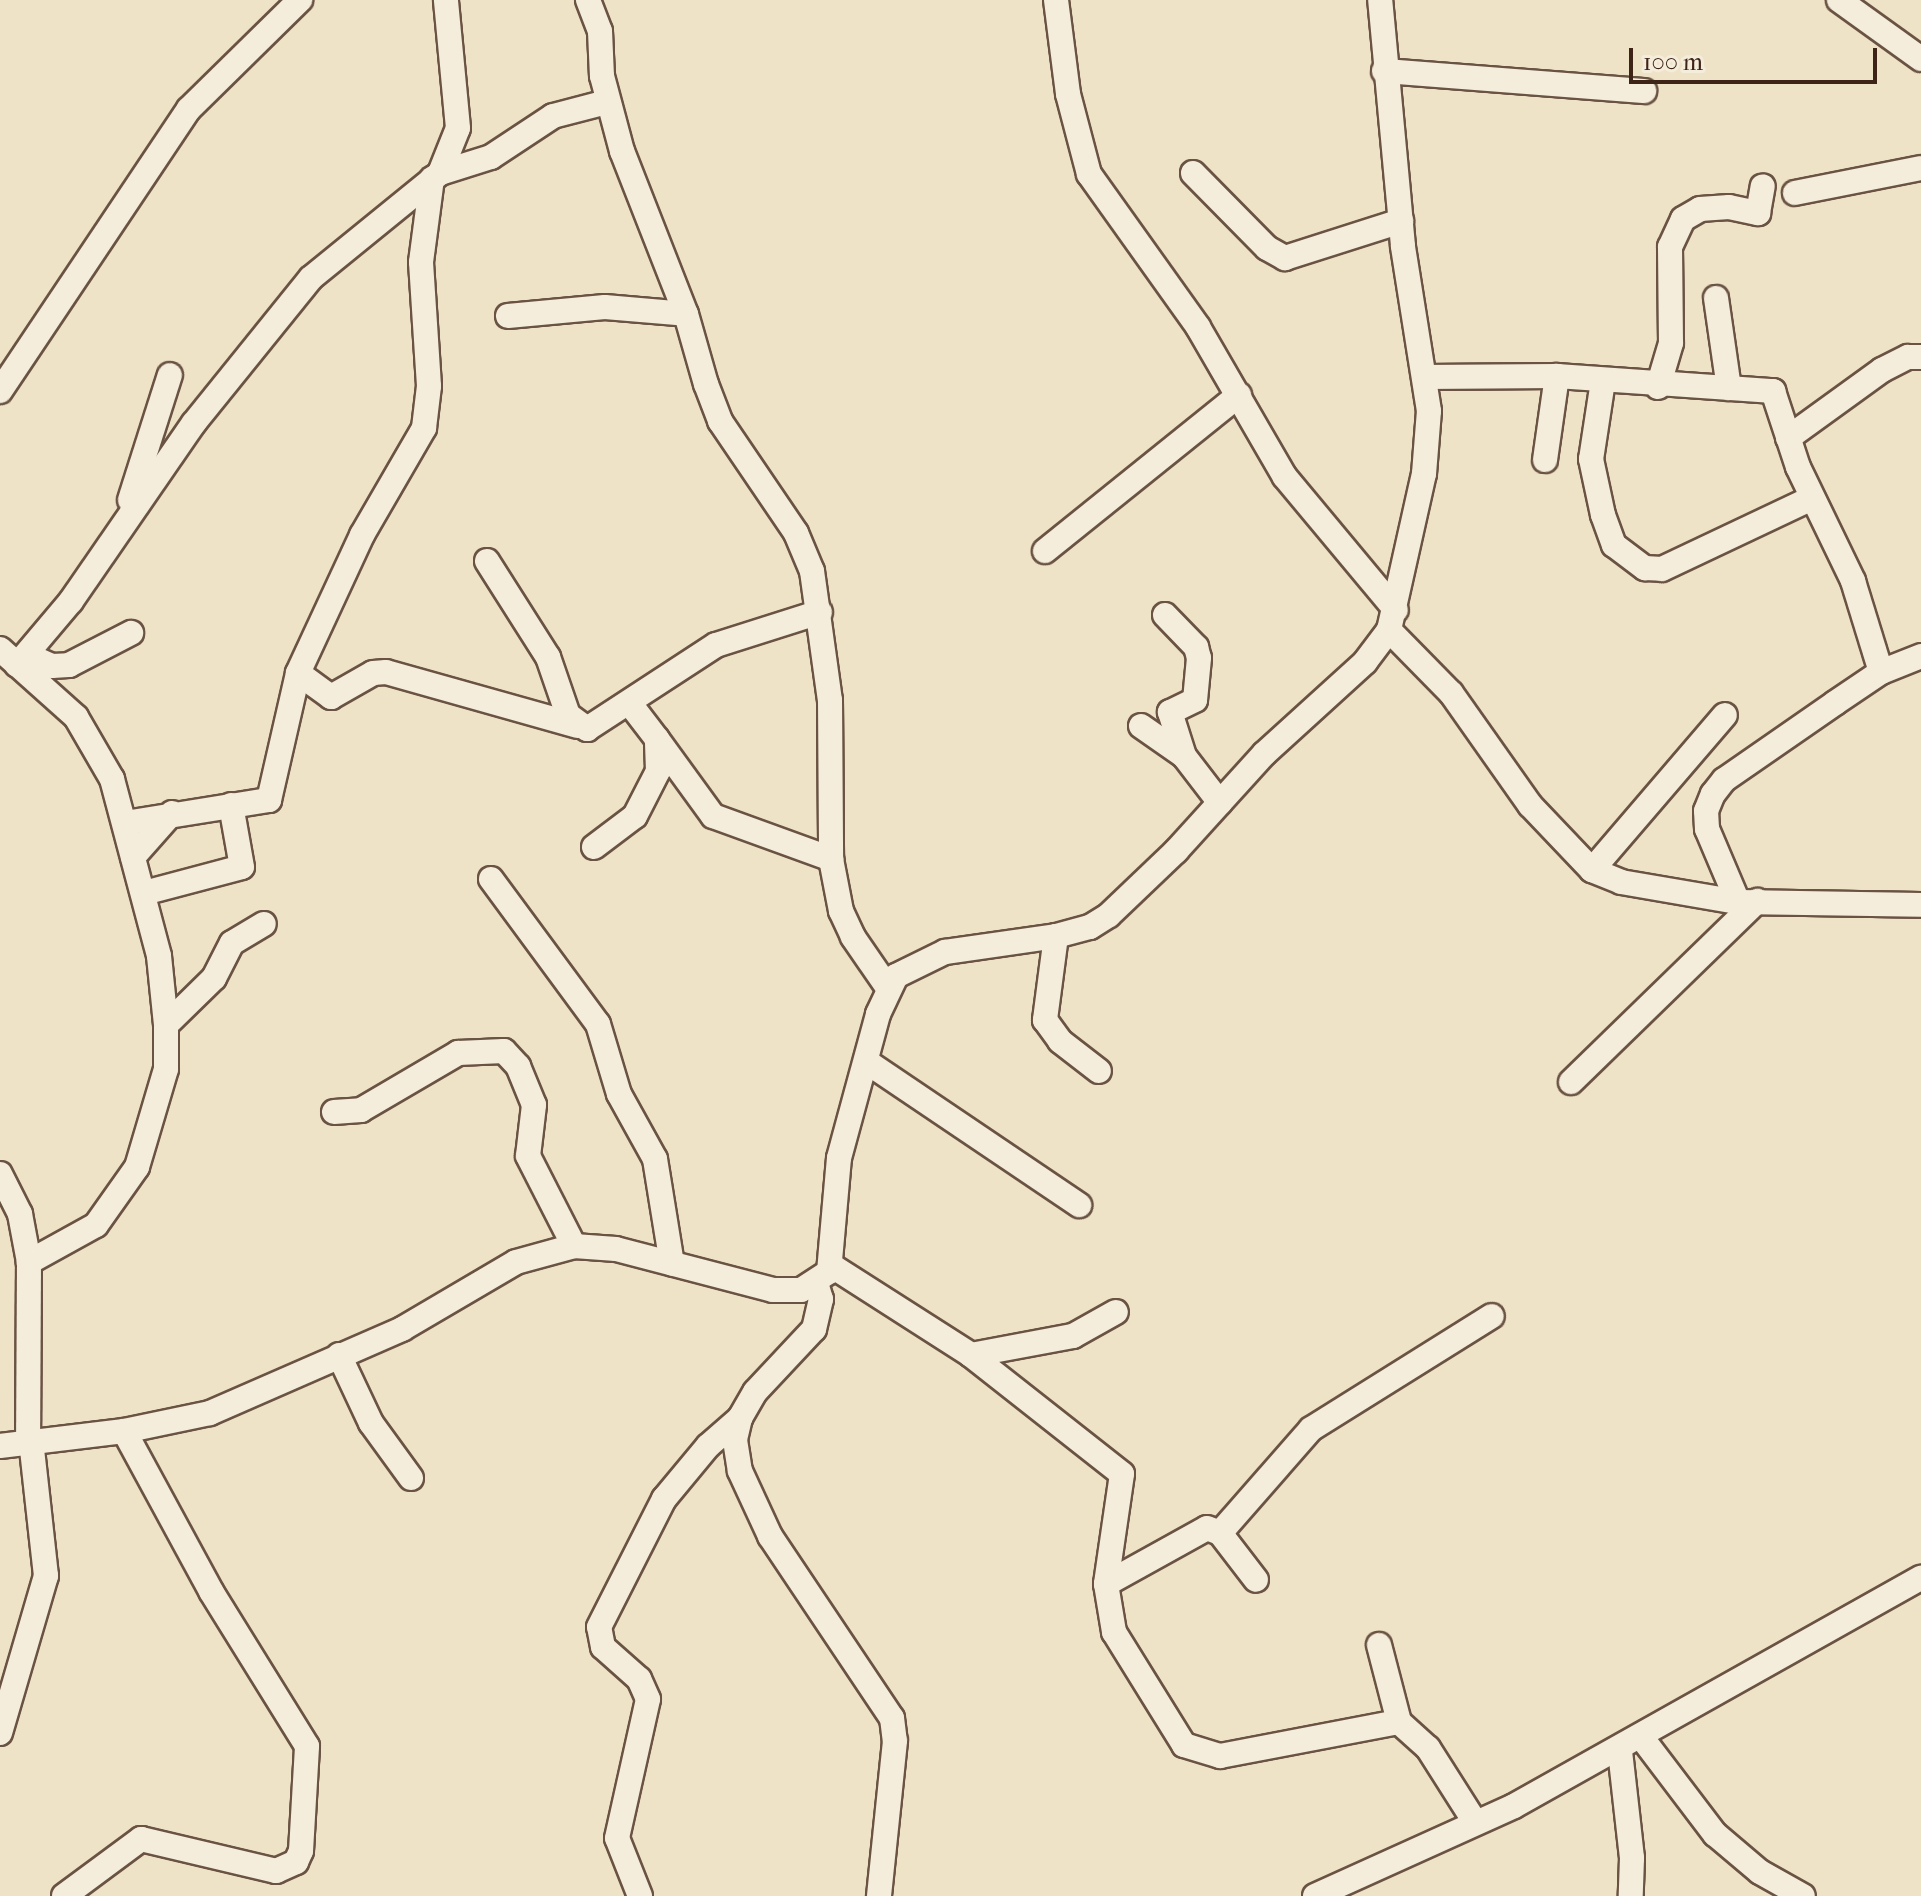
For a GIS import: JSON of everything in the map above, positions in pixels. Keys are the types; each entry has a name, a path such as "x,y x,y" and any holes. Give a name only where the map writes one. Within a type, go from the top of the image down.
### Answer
{"street":[{"path":"0,391 189,109 300,0"},
{"path":"125,823 172,813 269,800 298,673 362,535 424,428 429,386 421,262 436,176 458,128 446,0"},
{"path":"588,0 600,31 607,102 686,314 720,421 796,533 812,571 830,700 831,859 853,937 888,988"},
{"path":"1056,0 1073,118 1089,174 1198,327 1285,477 1451,693 1530,805 1592,870 1621,882 1748,901 1921,905"},
{"path":"879,1896 895,1741 892,1718 837,1641 749,1497 735,1440 740,1418 755,1392 814,1329 821,1299 839,1158 888,988 896,976 945,952 1056,936 1090,927 1109,915 1264,754 1365,662 1392,620 1427,457 1424,377 1401,221 1395,132 1384,71 1380,0"},
{"path":"1839,0 1921,59"},
{"path":"1384,71 1644,91"},
{"path":"15,656 116,536 194,423 311,278 436,176 491,157 553,116 607,102"},
{"path":"1795,193 1921,168"},
{"path":"1193,173 1267,248 1285,258 1401,221"},
{"path":"1658,387 1671,343 1667,262 1683,219 1700,209 1729,207 1758,213 1763,186"},
{"path":"1716,298 1729,388"},
{"path":"508,316 605,307 686,314"},
{"path":"1788,438 1882,370 1908,357 1921,357"},
{"path":"116,536 150,449 156,413 170,375"},
{"path":"1424,377 1557,376 1658,387 1773,391 1812,498 1853,581 1881,672"},
{"path":"1545,460 1557,376"},
{"path":"1603,381 1591,459 1603,515 1614,545 1645,568 1662,569 1812,498"},
{"path":"1045,551 1239,395"},
{"path":"487,561 548,657 568,715 578,726"},
{"path":"298,673 331,697 373,673 386,672 578,726 601,725 716,645 820,612"},
{"path":"1165,615 1196,647 1199,658 1195,700 1170,712 1184,756"},
{"path":"15,656 60,666 89,657 131,633"},
{"path":"15,656 55,695 94,743 125,823 144,893 159,956 166,1025 166,1069 137,1167 96,1225 29,1262"},
{"path":"1748,901 1707,829 1706,811 1713,794 1724,780 1881,672 1921,656"},
{"path":"631,705 713,816 831,859"},
{"path":"1592,870 1725,715"},
{"path":"1141,726 1184,756 1220,803"},
{"path":"594,847 618,832 646,799 658,771 657,739"},
{"path":"144,893 242,867 231,805"},
{"path":"133,857 172,813"},
{"path":"491,879 594,1016 619,1094 655,1159 672,1264"},
{"path":"1571,1082 1748,901"},
{"path":"166,1025 214,978 232,943 264,924"},
{"path":"1056,936 1045,1020 1060,1041 1099,1071"},
{"path":"334,1112 361,1110 458,1053 504,1051 524,1076 534,1105 528,1156 574,1246"},
{"path":"867,1062 1079,1205"},
{"path":"0,1174 20,1214 29,1262 29,1440 47,1561 0,1733"},
{"path":"0,1446 29,1440 124,1431 210,1413 442,1308 516,1262 574,1246 616,1249 773,1290 801,1290 824,1275"},
{"path":"824,1275 971,1355 1122,1474 1106,1584 1114,1632 1184,1745 1220,1756 1399,1722"},
{"path":"971,1355 1073,1336 1116,1312"},
{"path":"1220,1533 1311,1429 1492,1316"},
{"path":"339,1355 371,1423 411,1478"},
{"path":"640,1896 617,1838 648,1699 639,1679 603,1647 599,1627 664,1499 708,1446 740,1418"},
{"path":"64,1896 141,1839 276,1871 296,1862 301,1851 307,1746 211,1591 124,1431"},
{"path":"1106,1584 1201,1529 1220,1533 1256,1580"},
{"path":"1315,1896 1620,1751 1871,1602 1921,1578"},
{"path":"1379,1645 1399,1722 1428,1748 1475,1822"},
{"path":"1642,1738 1715,1834 1760,1872 1803,1896"},
{"path":"1620,1751 1632,1858 1631,1896"}]}
